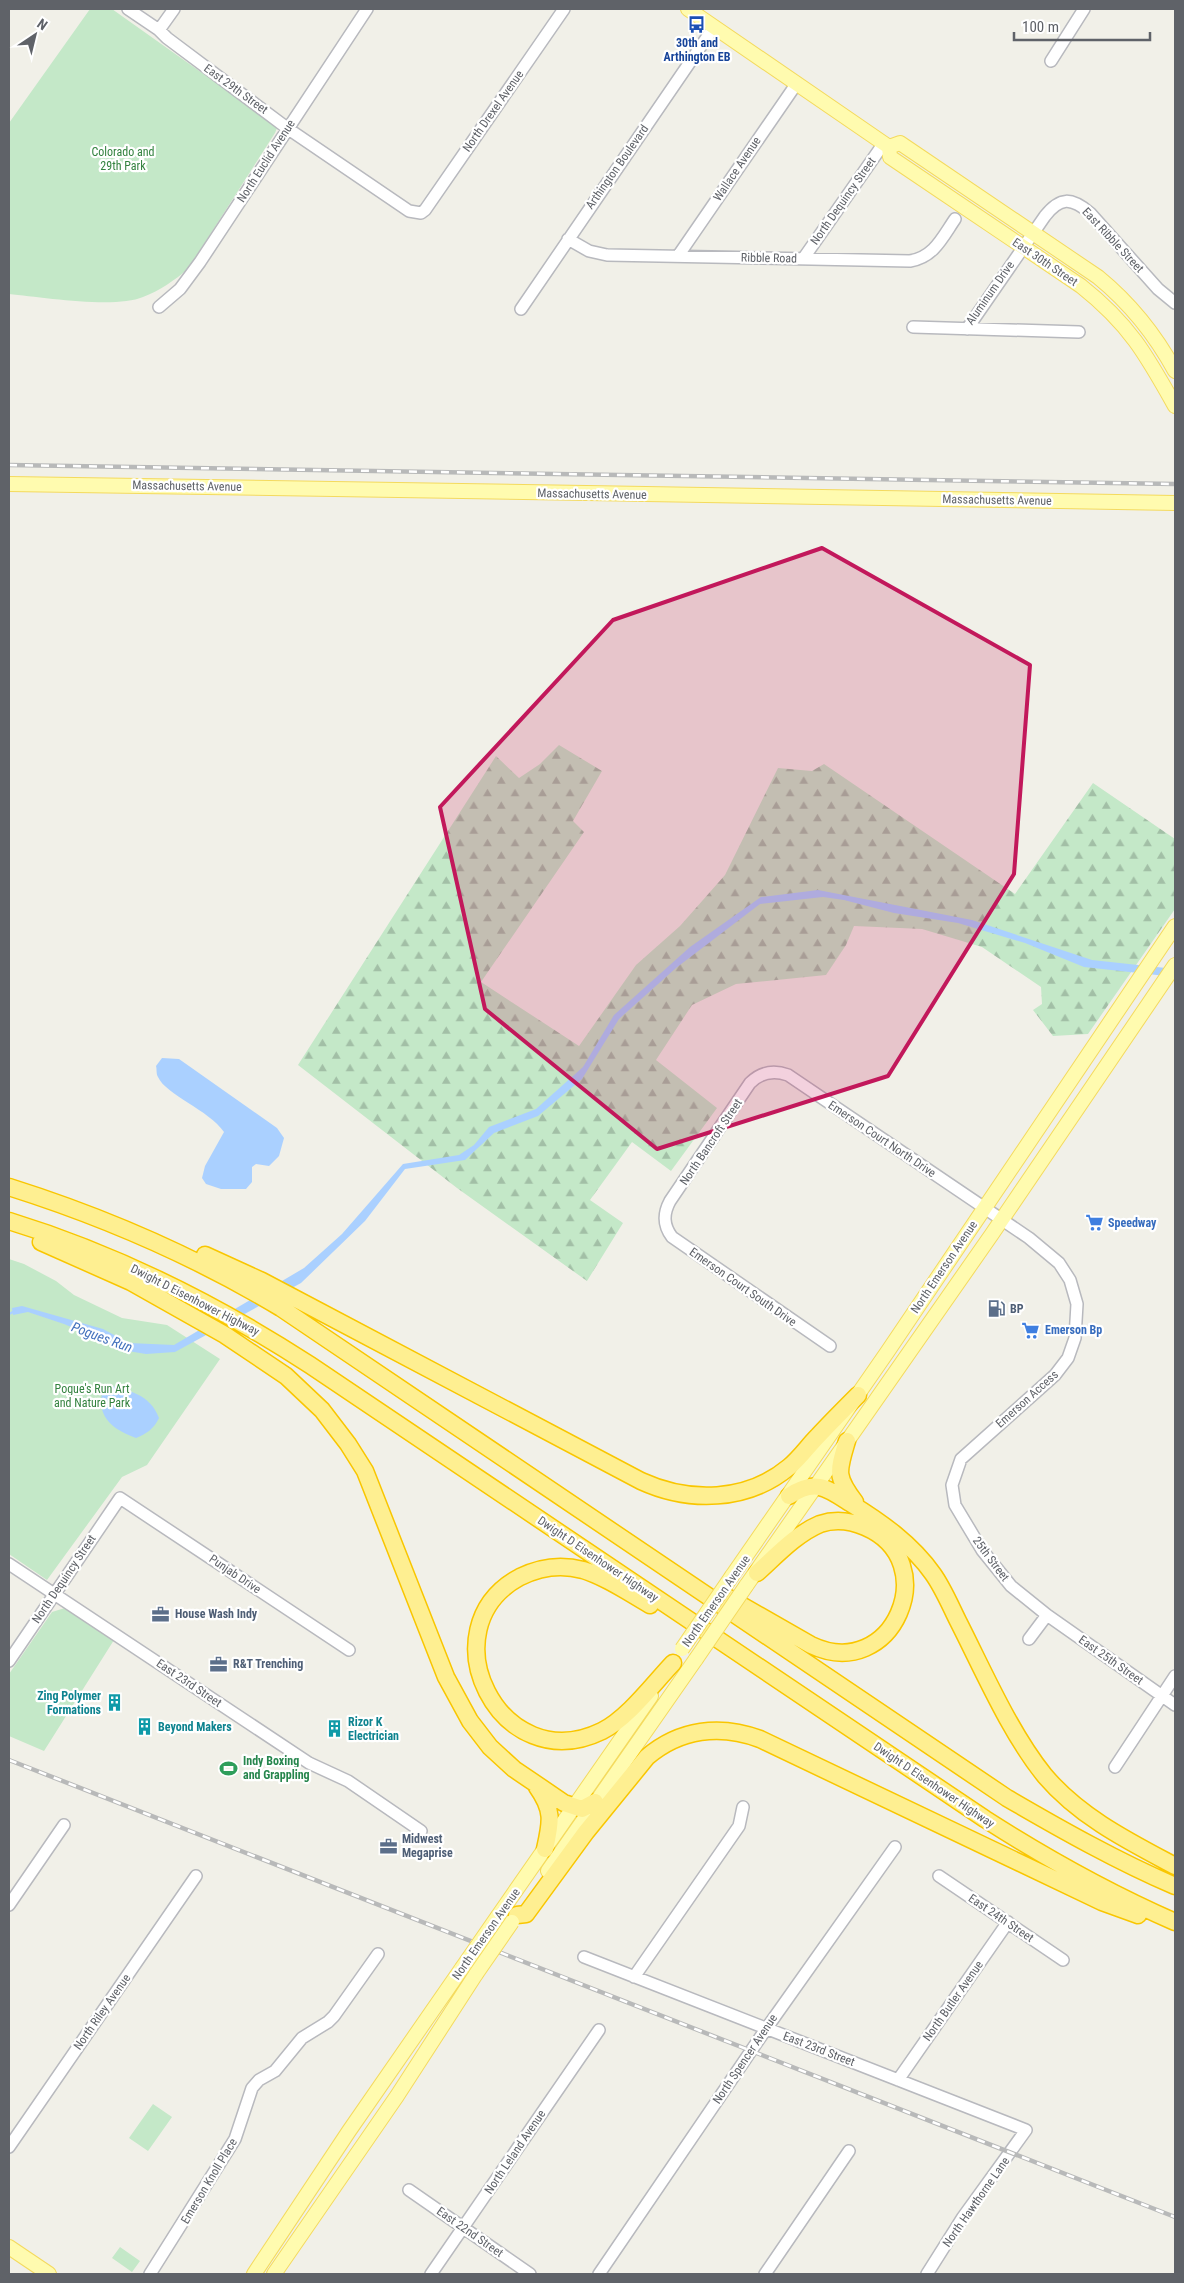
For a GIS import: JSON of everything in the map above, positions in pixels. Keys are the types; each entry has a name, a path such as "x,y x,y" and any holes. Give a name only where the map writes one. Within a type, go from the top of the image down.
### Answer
{"highway":[{"path":"9,1187 215,1259 294,1316 1007,1798 1138,1870 1175,1886"},
{"name":"Dwight D Eisenhower Highway","path":"9,1221 97,1253 204,1302 261,1334 1015,1838 1100,1886 1175,1922"},
{"path":"9,1229 120,1277 187,1313 240,1344 279,1371 304,1392 327,1415 365,1471 436,1652 457,1699 476,1731 510,1765 535,1784 574,1807 585,1808 595,1802"},
{"path":"245,1280 312,1307 641,1481 679,1494 707,1496 731,1493 758,1486 773,1478 796,1460 858,1395"},
{"path":"847,1441 840,1464 840,1480 861,1509"},
{"path":"789,1496 806,1487 816,1486 831,1490 861,1509 905,1542 934,1575 1019,1737 1045,1776 1072,1803 1090,1817 1175,1866"},
{"path":"614,1532 811,1644 830,1652 856,1651 876,1642 894,1625 901,1612 904,1599 903,1571 892,1548 875,1532 848,1522 829,1522 810,1529 757,1573"},
{"path":"678,1656 625,1713 607,1728 581,1738 550,1739 521,1730 509,1721 494,1705 487,1695 480,1675 477,1656 478,1638 487,1610 508,1586 530,1573 560,1567 582,1570 597,1576 745,1658"},
{"path":"515,1919 526,1914 586,1832 647,1757 659,1747 681,1736 702,1731 726,1730 760,1739 1102,1902 1175,1928"},
{"path":"535,1784 546,1800 550,1810 550,1826 546,1848"}],"main road":[{"name":"East 30th Street","path":"688,9 887,145 890,157 1028,240 1098,278 1124,300 1154,335 1175,371"},
{"name":"East 30th Street","path":"1028,240 1118,318 1147,356 1175,406"},
{"name":"Massachusetts Avenue","path":"9,484 1175,503"},
{"name":"North Emerson Avenue","path":"274,2274 396,2096 476,1974 746,1586 757,1573 847,1441 992,1214 1132,989 1175,926"},
{"name":"North Emerson Avenue","path":"254,2274 349,2131 858,1395 1175,965"},
{"path":"9,2247 49,2274"}],"street":[{"name":"East 29th Street","path":"128,9 159,30 287,128 409,211 421,213"},
{"path":"159,30 174,9"},
{"name":"North Euclid Avenue","path":"159,307 176,294 200,262 367,9"},
{"name":"North Drexel Avenue","path":"421,213 564,9"},
{"path":"1051,60 1082,12 1069,9"},
{"name":"Arthington Boulevard","path":"521,309 714,27"},
{"name":"Wallace Avenue","path":"678,256 796,83"},
{"name":"North Dequincy Street","path":"803,258 887,145"},
{"name":"East Ribble Street","path":"1028,240 1056,204 1064,201 1077,204 1096,219 1158,289 1175,303"},
{"name":"Ribble Road","path":"568,239 583,249 598,254 910,261 920,259 934,250 955,219"},
{"name":"Aluminum Drive","path":"913,328 967,329 1028,240"},
{"path":"967,329 1078,332"},
{"name":"Emerson Court North Drive","path":"769,1072 788,1075 992,1214"},
{"name":"North Bancroft Street","path":"665,1220 670,1202 750,1083 769,1072"},
{"name":"Emerson Access","path":"952,1491 954,1476 964,1456 1055,1375 1068,1358 1077,1329 1077,1304 1073,1288 1065,1271 1043,1248 992,1214"},
{"name":"Emerson Court South Drive","path":"665,1220 667,1230 672,1237 830,1346"},
{"name":"25th Street","path":"952,1491 957,1512 992,1564 1011,1586 1047,1615"},
{"name":"North Dequincy Street","path":"9,1661 120,1498"},
{"name":"Punjab Drive","path":"120,1498 349,1650"},
{"name":"East 23rd Street","path":"9,1564 309,1763 348,1781 421,1831"},
{"path":"1029,1639 1047,1615"},
{"name":"East 25th Street","path":"1047,1615 1175,1704"},
{"path":"1115,1767 1175,1676"},
{"path":"634,1977 739,1826 743,1807"},
{"path":"9,1905 64,1825"},
{"name":"North Spencer Avenue","path":"599,2274 766,2029 895,1846"},
{"name":"North Riley Avenue","path":"9,2147 196,1876"},
{"name":"East 24th Street","path":"939,1876 1063,1960"},
{"name":"North Butler Avenue","path":"898,2080 1008,1922"},
{"name":"Emerson Knoll Place","path":"150,2274 235,2139 247,2097 252,2088 259,2080 275,2071 302,2038 328,2022 334,2016 378,1954"},
{"name":"East 23rd Street","path":"584,1957 1026,2130"},
{"name":"North Leland Avenue","path":"431,2274 599,2030"},
{"name":"North Hawthorne Lane","path":"927,2274 963,2218 1026,2130"},
{"path":"764,2274 849,2152"},
{"name":"East 22nd Street","path":"409,2190 530,2274"}],"highlighted area":[{"path":"822,548 1030,665 1014,874 888,1076 657,1149 485,1009 440,807 613,620"}],"green space":[{"name":"Colorado and 29th Park","path":"90,9 112,9 277,128 188,269 167,285 143,297 115,302 77,301 9,294 9,123"},
{"path":"559,745 602,771 573,821 584,832 481,982 579,1046 636,965 680,926 725,875 778,768 812,771 824,764 1015,894 1093,783 1175,839 1175,909 1088,1034 1053,1036 1033,1010 1042,1004 1041,987 982,947 922,929 854,926 846,945 826,975 736,984 692,1005 656,1060 717,1108 671,1171 632,1142 590,1200 623,1223 587,1281 457,1188 298,1065 496,756 519,778 540,764"},
{"name":"Pogue's Run Art and Nature Park","path":"9,1259 24,1264 56,1281 74,1295 122,1318 167,1325 220,1359 147,1465 122,1477 47,1580 9,1554"},
{"path":"68,1607 114,1640 44,1751 9,1736 9,1674 52,1612"},
{"path":"153,2104 172,2117 148,2151 129,2138"},
{"path":"120,2247 140,2261 132,2272 112,2258"}],"water":[{"path":"818,890 972,920 1092,960 1175,969 1175,977 1084,967 1025,943 958,923 894,913 844,900 823,897 760,904 676,968 619,1019 582,1079 538,1116 494,1133 465,1160 405,1169 365,1221 301,1283 175,1352 146,1354 128,1351 64,1324 28,1312 13,1315 12,1308 22,1306 103,1329 129,1343 174,1345 304,1268 342,1234 403,1164 459,1155 474,1145 489,1127 536,1109 583,1067 614,1015 690,947 761,897"},
{"path":"162,1058 179,1059 277,1128 284,1138 279,1156 269,1166 256,1164 252,1167 252,1182 246,1189 221,1189 206,1184 202,1178 205,1166 224,1132 217,1124 178,1097 163,1084 157,1076 156,1066"},
{"path":"105,1385 138,1394 155,1410 159,1418 155,1425 146,1433 136,1438 112,1425 106,1419 101,1404"}],"waterway":[{"name":"Pogues Run","path":"9,1314 15,1311"}],"railway":[{"path":"9,465 1175,484"},
{"path":"9,1760 1175,2217"}],"place":[{"name":"30th and Arthington EB","path":"697,24"},
{"name":"Speedway","path":"1094,1223"},
{"name":"BP","path":"996,1309"},
{"name":"Emerson Bp","path":"1031,1330"},
{"name":"House Wash Indy","path":"161,1614"},
{"name":"R&T Trenching","path":"219,1664"},
{"name":"Zing Polymer Formations","path":"115,1703"},
{"name":"Beyond Makers","path":"144,1727"},
{"name":"Rizor K Electrician","path":"334,1729"},
{"name":"Indy Boxing and Grappling","path":"229,1768"},
{"name":"Midwest Megaprise","path":"388,1846"}]}
